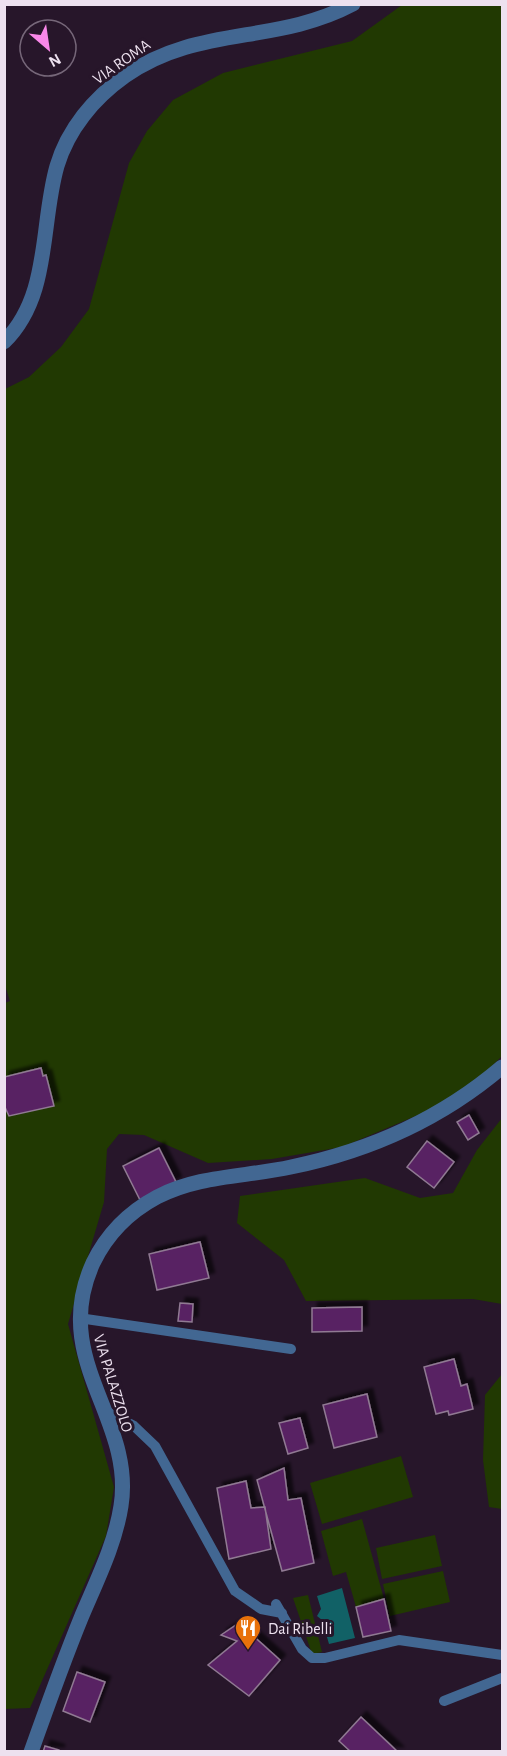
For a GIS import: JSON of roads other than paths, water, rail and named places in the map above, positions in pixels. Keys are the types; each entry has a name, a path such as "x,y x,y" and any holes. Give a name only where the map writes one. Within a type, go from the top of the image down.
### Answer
{"street":[{"name":"VIA ROMA","path":"4,342 22,322 34,296 51,192 63,151 80,119 98,99 125,76 168,51 196,43 288,28 326,17 353,4"},
{"name":"VIA PALAZZOLO","path":"31,1752 106,1558 120,1515 122,1493 120,1467 84,1357 79,1318 90,1271 104,1243 126,1218 157,1197 194,1182 291,1167 366,1146 453,1105 502,1067"}],"lane":[{"path":"79,1318 291,1349"},
{"path":"102,1408 134,1426 155,1446 235,1591 261,1609 279,1608 302,1649 312,1658 318,1659 399,1640 502,1655"},
{"path":"444,1701 502,1678"}],"place":[{"name":"Dai Ribelli","path":"248,1651"}]}
